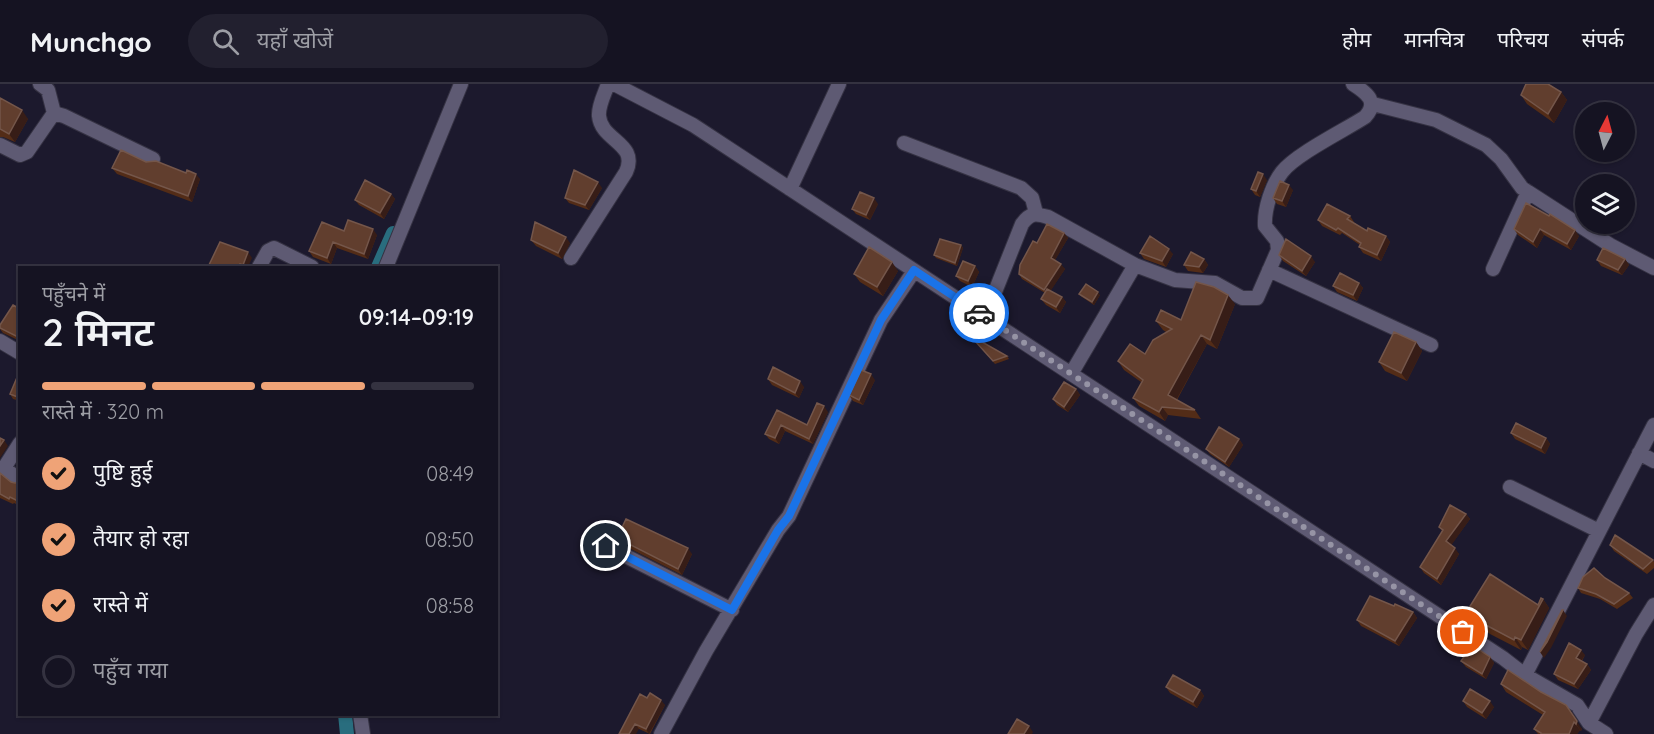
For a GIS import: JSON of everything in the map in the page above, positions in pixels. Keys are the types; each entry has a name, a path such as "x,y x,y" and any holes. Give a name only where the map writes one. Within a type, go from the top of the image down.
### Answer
{"street":[{"path":"0,145 20,155 27,152 54,113 48,90 40,84"},
{"path":"386,266 461,84"},
{"path":"571,258 630,164 629,155 601,124 599,116 608,84"},
{"path":"615,84 693,125 1526,675 1577,705 1589,723 1606,734"},
{"path":"790,189 839,84"},
{"path":"1353,84 1362,90 1373,104 1436,120 1486,145 1501,159 1522,188 1610,245 1654,268"},
{"path":"985,317 1022,224 1028,216 1036,213 1048,217 1135,265 1175,280 1215,283 1242,298 1249,300 1257,298 1278,250 1277,241 1265,226 1265,221 1272,190 1282,171 1365,117 1372,110 1373,104"},
{"path":"54,113 153,159"},
{"path":"904,143 1021,188 1032,198 1036,213"},
{"path":"1494,270 1528,192"},
{"path":"260,266 268,251 274,249 310,266"},
{"path":"1071,374 1135,265"},
{"path":"661,734 706,651 778,530 789,516 881,320 914,270"},
{"path":"1269,270 1431,345"},
{"path":"0,341 18,352"},
{"path":"1526,675 1654,425"},
{"path":"18,446 4,468 18,478"},
{"path":"1639,453 1654,461"},
{"path":"1510,487 1599,531"},
{"path":"606,546 732,610"},
{"path":"1589,723 1654,605"},
{"path":"360,716 363,734"}],"building":[{"path":"1526,84 1548,84 1561,92 1548,114 1521,95"},
{"path":"0,98 22,110 9,134 0,129"},
{"path":"121,150 146,162 156,161 186,173 187,170 196,174 188,196 112,168"},
{"path":"574,170 598,182 585,205 565,198"},
{"path":"1258,172 1263,174 1256,191 1251,189"},
{"path":"365,180 391,194 380,213 355,200"},
{"path":"1280,181 1289,185 1282,201 1273,198"},
{"path":"860,192 874,198 866,215 852,209"},
{"path":"1526,203 1549,216 1550,214 1575,230 1567,244 1540,229 1533,242 1514,229"},
{"path":"1327,204 1350,216 1347,219 1367,231 1368,228 1386,236 1377,255 1359,247 1361,243 1338,228 1336,230 1318,220"},
{"path":"348,220 373,229 364,254 333,242 327,258 309,251 322,222 344,231"},
{"path":"535,222 566,237 558,253 531,240"},
{"path":"1047,224 1064,233 1051,258 1061,264 1044,290 1019,274 1020,265 1033,241 1037,243"},
{"path":"1150,236 1169,249 1162,261 1140,253"},
{"path":"940,239 961,245 955,263 934,255"},
{"path":"1286,239 1311,256 1302,271 1279,255"},
{"path":"220,242 248,252 243,265 208,266"},
{"path":"869,247 892,262 877,287 854,274"},
{"path":"1603,248 1625,259 1618,270 1597,260"},
{"path":"1191,252 1204,259 1199,267 1184,265"},
{"path":"963,261 975,266 968,281 956,276"},
{"path":"1340,273 1359,283 1353,295 1333,286"},
{"path":"1196,282 1214,287 1228,295 1210,340 1201,335 1168,395 1195,410 1162,407 1159,412 1133,398 1143,380 1118,361 1130,344 1145,354 1153,340 1172,329 1156,321 1161,310 1181,320"},
{"path":"1086,284 1098,292 1092,302 1079,294"},
{"path":"1047,289 1062,297 1056,307 1041,299"},
{"path":"13,305 18,308 18,337 0,328"},
{"path":"1394,332 1416,342 1401,373 1379,362"},
{"path":"975,338 1007,356 993,361 974,340"},
{"path":"773,367 800,381 795,393 768,379"},
{"path":"861,370 871,374 859,400 849,395"},
{"path":"18,375 18,397 10,394"},
{"path":"1064,382 1076,389 1064,407 1053,399"},
{"path":"817,403 824,406 809,439 781,425 775,438 765,434 777,410 807,425"},
{"path":"1516,423 1546,438 1541,448 1511,433"},
{"path":"1219,427 1239,439 1225,462 1206,449"},
{"path":"0,473 11,482 18,482 18,501 0,494"},
{"path":"1450,505 1466,514 1446,541 1455,548 1437,579 1420,567 1443,530 1439,527"},
{"path":"626,519 688,548 678,569 617,538"},
{"path":"1615,535 1653,560 1643,569 1610,545"},
{"path":"1594,568 1629,593 1614,604 1596,594 1578,588 1583,577"},
{"path":"1490,574 1538,605 1541,598 1543,599 1521,640 1515,637 1514,640 1484,624 1467,611"},
{"path":"1370,596 1413,612 1395,641 1357,620"},
{"path":"1562,610 1547,642 1540,652"},
{"path":"1569,643 1581,650 1576,658 1587,664 1574,684 1554,674"},
{"path":"1472,645 1490,657 1482,674 1461,661"},
{"path":"1508,670 1566,705 1577,721 1576,724 1574,722 1569,734 1541,734 1534,729 1545,712 1501,684"},
{"path":"1173,675 1200,690 1193,702 1166,687"},
{"path":"1470,689 1490,701 1482,713 1463,701"},
{"path":"650,693 661,700 646,729 635,724 629,734 619,734 640,694 647,698"},
{"path":"1017,719 1029,726 1024,734 1008,734"}],"waterway":[{"path":"378,266 393,233"},
{"path":"345,716 347,734"}],"way so far":[{"path":"979,313 1463,632"}],"route":[{"path":"606,546 732,610 778,530 789,516 881,320 914,270 979,313"}]}
